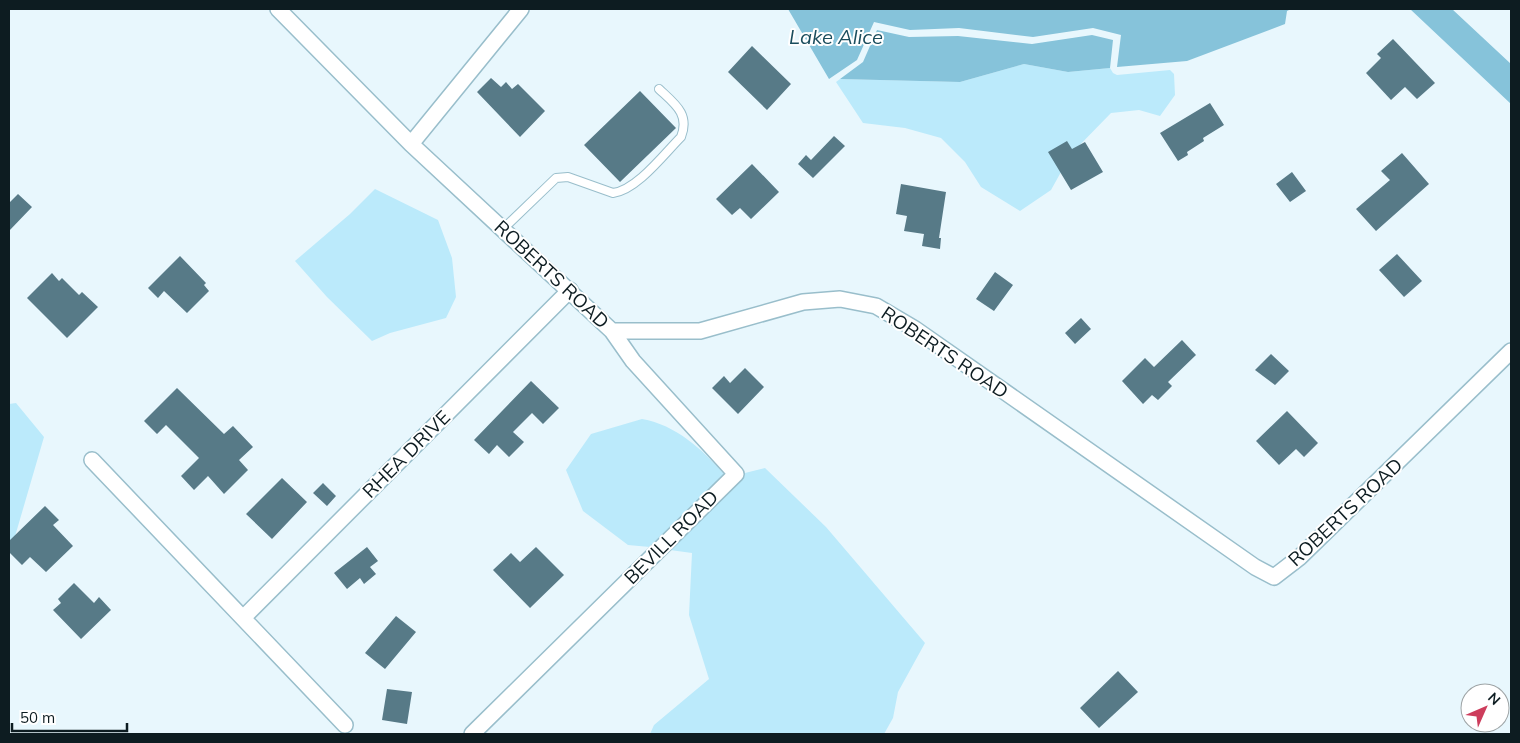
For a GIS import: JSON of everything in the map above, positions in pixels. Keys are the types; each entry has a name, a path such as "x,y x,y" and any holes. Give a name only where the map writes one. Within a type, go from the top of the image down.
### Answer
{"street":[{"name":"ROBERTS ROAD","path":"278,9 411,144 612,331 700,331 803,302 840,299 876,306 915,329 1255,567 1274,577 1300,557 1511,351"},
{"path":"411,144 521,9"},
{"name":"RHEA DRIVE","path":"243,618 570,290"},
{"name":"BEVILL ROAD","path":"472,734 736,474 633,361 612,331"},
{"path":"92,460 345,725"}],"lane":[{"path":"503,229 556,178 568,177 577,179 613,193 627,189 634,184 682,137 685,122 681,110 659,88"}],"shaded area":[{"path":"1024,64 1068,72 1110,68 1117,75 1170,70 1174,74 1175,95 1160,116 1139,110 1111,113 1071,154 1051,190 1020,211 981,187 965,162 941,138 905,128 863,123 836,82 840,79 960,82"},
{"path":"375,189 438,220 452,258 456,297 446,318 390,333 372,341 327,297 295,261 350,214"},
{"path":"16,403 44,437 9,557 9,404"},
{"path":"642,419 666,427 688,439 724,474 650,547 628,545 583,511 566,470 591,434"},
{"path":"765,468 826,527 925,643 898,692 893,718 884,734 650,734 654,725 709,679 689,615 692,553 670,550 741,479 742,471 745,473"}],"water":[{"name":"Lake Alice","path":"788,9 1291,9 1287,11 1285,24 1187,61 1117,67 1121,35 1093,28 1033,37 959,28 910,30 874,22 857,60 829,79"},
{"path":"1410,9 1452,9 1511,64 1511,104"},
{"path":"877,30 909,37 958,36 1032,44 1092,35 1113,40 1110,68 1068,72 1024,64 960,82 840,79 863,62"}],"building":[{"path":"1393,39 1435,83 1417,99 1405,87 1391,100 1366,73 1381,58 1377,54"},
{"path":"752,46 791,84 767,110 728,72"},
{"path":"491,78 501,87 506,82 512,89 518,84 545,111 520,137 477,92"},
{"path":"640,91 676,128 620,182 584,145"},
{"path":"1210,103 1224,125 1203,138 1204,141 1187,152 1188,155 1178,161 1160,133"},
{"path":"834,136 845,146 813,178 798,164 806,155 811,160"},
{"path":"1067,141 1072,149 1085,142 1103,172 1071,190 1048,152"},
{"path":"1402,153 1429,184 1376,231 1356,209 1390,180 1381,171"},
{"path":"752,164 779,192 751,219 740,208 732,215 716,199"},
{"path":"1292,172 1306,191 1290,202 1276,184"},
{"path":"901,184 946,192 939,238 941,238 940,249 922,246 924,234 904,231 907,216 896,214"},
{"path":"18,194 32,207 9,231 9,203"},
{"path":"1397,254 1422,281 1404,297 1379,270"},
{"path":"180,256 206,283 204,285 209,291 187,313 164,291 158,298 148,288"},
{"path":"995,272 1013,285 994,311 976,299"},
{"path":"52,273 59,281 62,278 79,295 82,292 98,307 67,338 27,298"},
{"path":"1081,318 1091,329 1075,344 1065,333"},
{"path":"1182,340 1196,355 1168,382 1172,386 1158,400 1152,395 1143,404 1122,381 1145,358 1154,367"},
{"path":"1271,354 1289,371 1275,385 1255,370"},
{"path":"745,368 764,387 738,414 712,388 724,376 730,383"},
{"path":"531,381 559,408 543,424 532,413 513,432 524,442 509,457 497,445 489,454 474,440"},
{"path":"177,388 224,434 233,426 253,447 239,460 248,470 224,494 208,476 194,490 181,476 199,458 166,425 157,434 144,421"},
{"path":"1287,411 1318,443 1304,457 1296,449 1279,465 1256,441"},
{"path":"282,478 307,502 272,539 246,514"},
{"path":"323,483 336,496 327,506 313,493"},
{"path":"45,506 59,520 53,525 73,546 46,572 30,557 22,565 9,552 9,541"},
{"path":"367,547 378,561 370,567 376,574 364,584 360,578 347,589 334,573"},
{"path":"536,547 564,575 530,608 493,570 511,553 520,562"},
{"path":"74,583 94,603 99,597 111,610 81,639 53,610 61,603 58,599"},
{"path":"396,616 416,632 385,669 365,653"},
{"path":"1118,671 1138,692 1099,728 1080,708"},
{"path":"387,689 412,692 407,724 382,720"}]}
